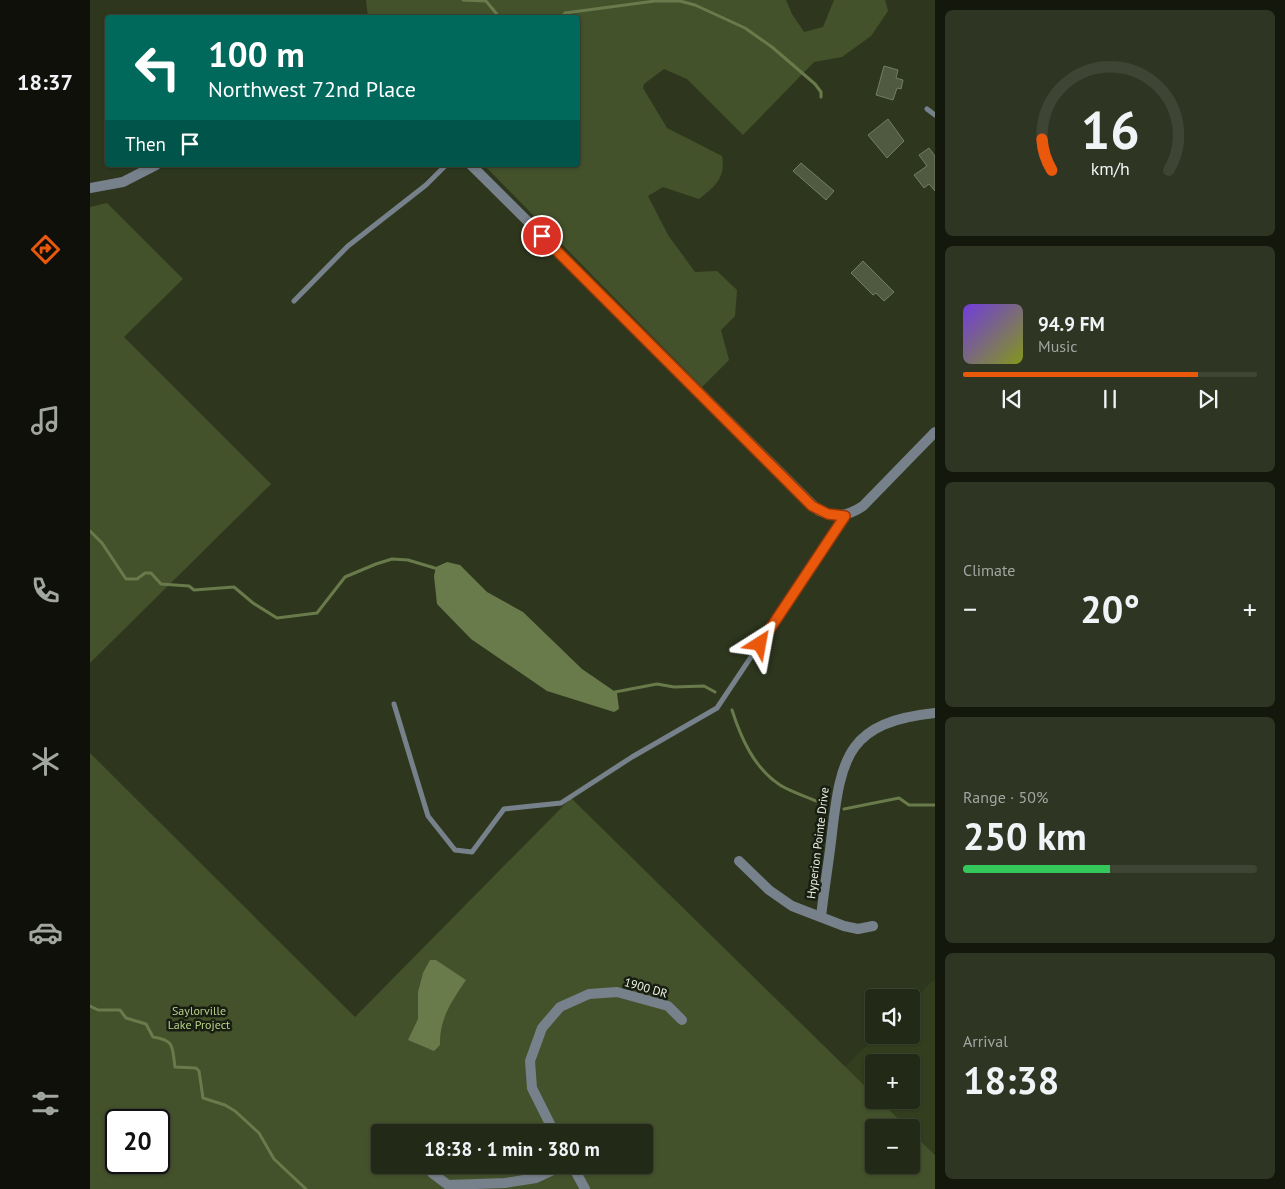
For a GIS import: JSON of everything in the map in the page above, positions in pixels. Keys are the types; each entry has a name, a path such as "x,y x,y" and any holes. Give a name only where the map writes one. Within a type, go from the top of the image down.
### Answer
{"street":[{"path":"90,188 122,182 152,167"},
{"path":"473,167 812,506 828,514 845,516 863,506 935,432"},
{"name":"Hyperion Pointe Drive","path":"820,917 837,785 844,763 860,741 881,724 907,716 935,712"},
{"name":"Hyperion Pointe Drive","path":"738,861 784,902 844,926 858,929 873,926"},
{"name":"1900 DR","path":"550,1124 532,1088 530,1061 542,1028 560,1007 589,994 618,992 668,1006 682,1020"},
{"path":"433,1174 448,1187 505,1183 536,1178 545,1174"},
{"path":"577,1174 585,1189"}],"lane":[{"path":"927,108 935,114"},
{"path":"294,301 348,246 426,185 444,167"},
{"path":"394,704 428,816 455,850 472,852 504,809 561,803 632,757 717,708 845,516"}],"shaded area":[{"path":"447,562 460,565 487,592 523,612 582,669 617,693 619,709 614,712 547,691 471,639 437,604 434,576 436,567"},
{"path":"430,960 436,960 466,980 447,1011 440,1036 440,1045 434,1051 408,1040 418,1019 418,992 423,973"},
{"path":"935,979 935,1155 920,1141 920,1119 899,1119 888,1109 920,1109 920,1054 865,1054 865,1086 845,1067 869,1044 920,1044 920,993"}],"green space":[{"path":"366,0 786,0 792,14 804,32 823,27 834,0 885,0 888,11 871,36 842,57 814,62 743,135 687,79 664,69 644,84 643,88 667,128 722,156 721,176 699,199 663,187 648,196 668,235 695,272 717,271 737,290 735,316 721,330 729,360 702,387 486,167 580,167 580,15 368,15"},
{"path":"107,203 183,279 124,337 271,484 90,663 90,207"},
{"name":"Saylorville Lake Project","path":"90,753 355,1017 571,798 865,1086 865,1109 888,1109 899,1119 865,1119 865,1174 920,1174 920,1141 935,1155 935,1189 90,1189"}],"building":[{"path":"884,66 898,70 896,78 903,80 901,89 897,88 893,100 876,95"},
{"path":"888,119 904,141 887,158 868,135"},
{"path":"929,148 935,156 935,191 929,184 924,188 914,175 927,166 919,155"},
{"path":"801,163 834,191 826,200 793,171"},
{"path":"863,261 894,292 884,301 876,293 873,295 851,273"}],"waterway":[{"path":"463,0 486,1 498,15"},
{"path":"563,15 565,13 655,1 680,1 695,5 745,28 772,47 815,84 821,92 821,97"},
{"path":"90,531 102,543 126,579 137,579 145,573 151,573 161,584 189,586 194,590 234,587 253,603 277,618 317,613 345,577 392,559 408,560 438,569"},
{"path":"615,692 657,684 674,687 704,686 715,692"},
{"path":"732,710 744,742 763,770 784,787 816,801"},
{"path":"844,809 899,798 909,805 935,805"},
{"path":"90,1006 98,1010 120,1010 126,1018 146,1024 153,1037 160,1038 169,1043 173,1050 175,1067 196,1068 199,1071 203,1098 225,1105 235,1111 259,1133 274,1159 306,1189"}],"route":[{"path":"542,236 812,506 828,514 845,516 760,644"}]}
